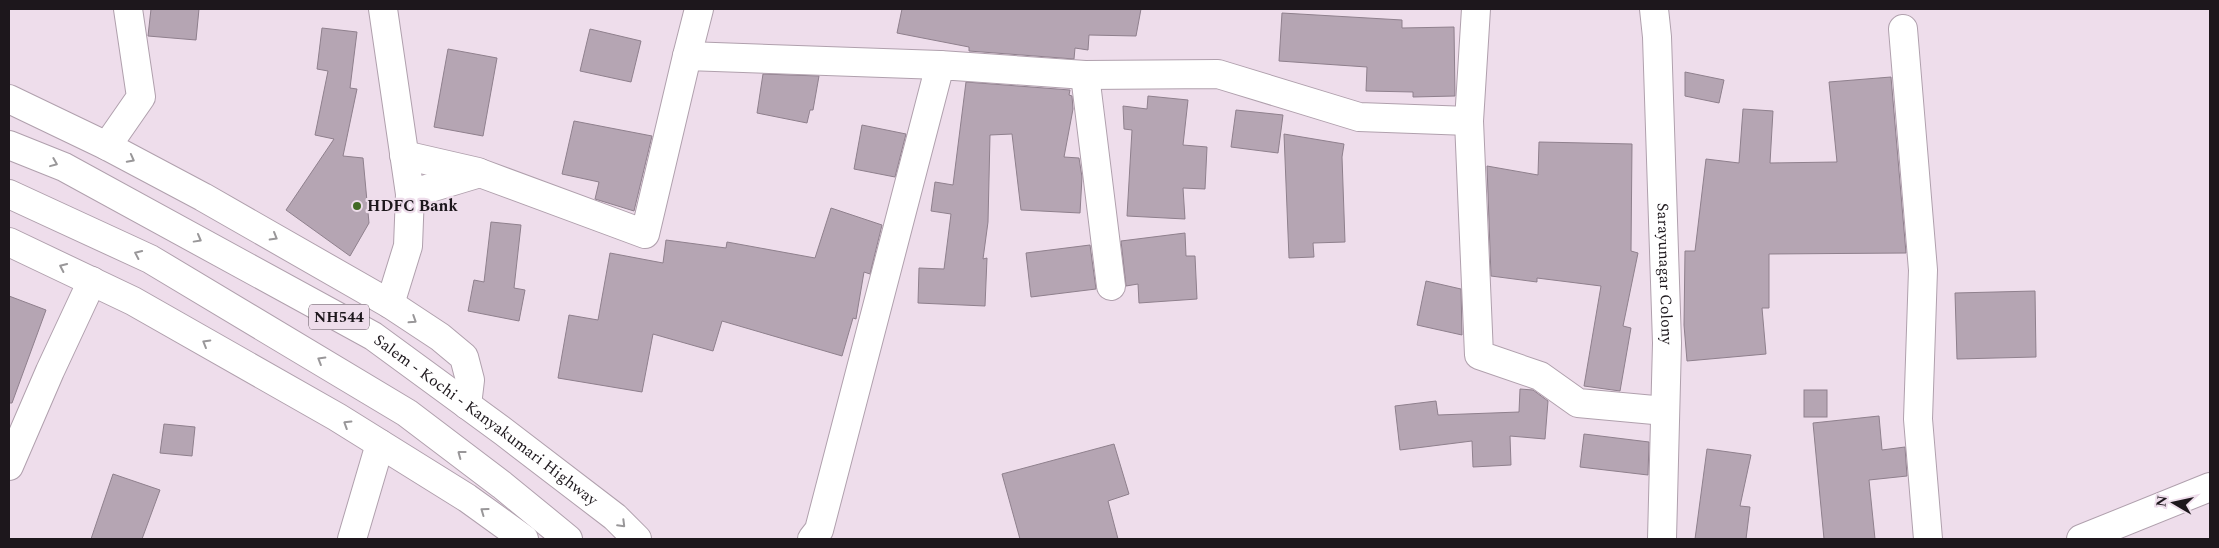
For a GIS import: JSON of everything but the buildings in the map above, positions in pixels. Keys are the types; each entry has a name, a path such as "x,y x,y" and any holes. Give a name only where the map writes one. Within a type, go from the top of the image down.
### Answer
{"main road":[{"path":"107,146 141,97 128,9"},
{"path":"383,9 410,194 408,246 390,304"},
{"path":"404,155 480,173 645,234 699,9"},
{"path":"1476,9 1469,121 1480,355 1540,376 1578,402 1665,411"},
{"name":"Sarayunagar Colony","path":"1654,9 1666,314 1662,539"},
{"path":"1903,29 1923,270 1918,419 1928,539"},
{"path":"688,56 940,66 1085,75 1218,74 1358,117 1469,121"},
{"path":"812,539 819,530 842,448 940,66"},
{"path":"1085,75 1111,286"},
{"path":"9,99 107,146 203,197 390,304 440,337 464,357 470,380 467,405"},
{"name":"Salem - Kochi - Kanyakumari Highway","path":"9,145 64,167 373,336 616,517 638,539"},
{"path":"410,194 480,173"},
{"name":"NH544","path":"9,194 150,259 407,413 502,485 568,539"},
{"path":"9,242 133,301 337,417 466,498 524,539"},
{"path":"9,466 50,370 92,281"},
{"path":"352,539 380,444"},
{"path":"2081,539 2210,487"}],"place":[{"name":"HDFC Bank","path":"357,206"}]}
